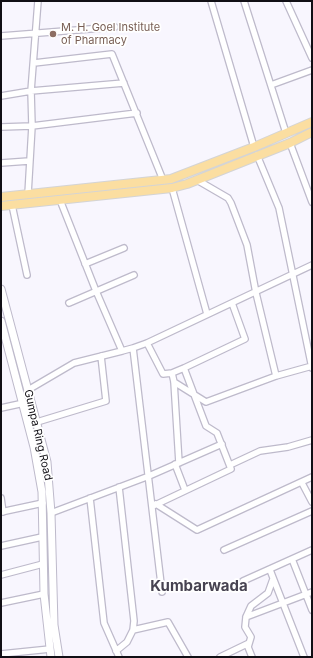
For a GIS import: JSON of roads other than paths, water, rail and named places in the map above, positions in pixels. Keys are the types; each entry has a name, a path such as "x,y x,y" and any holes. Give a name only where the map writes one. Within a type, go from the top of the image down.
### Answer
{"main road":[{"path":"1,206 172,188 197,180 256,151 286,132 312,122"},
{"path":"1,197 164,180 178,177 256,151 290,143 312,132"}],"street":[{"path":"28,194 32,126 31,91 38,1"},
{"path":"174,382 196,398 207,402 276,376 312,367 279,208 256,151 211,1"},
{"path":"244,1 286,132"},
{"path":"286,1 312,58"},
{"path":"1,36 115,27"},
{"path":"34,63 112,54 164,180"},
{"path":"271,85 312,70"},
{"path":"1,96 31,91 124,83"},
{"path":"1,127 32,126 137,113"},
{"path":"290,143 312,202"},
{"path":"1,163 30,161"},
{"path":"197,180 230,201 247,245 256,293 276,376"},
{"path":"172,188 207,314"},
{"path":"60,200 96,291 122,351"},
{"path":"12,205 27,275"},
{"path":"85,264 124,248"},
{"path":"28,390 69,366 147,343 207,314 256,293 312,265"},
{"path":"69,303 134,275"},
{"name":"Gumpa Ring Road","path":"1,289 37,422 48,472 51,513 54,618 59,657"},
{"path":"147,343 162,372 166,375 184,368 245,339 232,303"},
{"name":"Gumpa Ring Road","path":"1,321 24,403 37,459 43,503 42,537 44,594 51,657"},
{"path":"305,333 312,332"},
{"path":"133,348 154,505 162,592"},
{"path":"37,422 106,401 101,356"},
{"path":"154,505 231,469 217,433 206,426 184,368"},
{"path":"172,373 174,382 177,464 185,490"},
{"path":"1,408 24,403"},
{"path":"230,465 260,451 284,448 312,440"},
{"path":"51,513 149,476 222,444"},
{"path":"154,505 197,530 302,483 312,477"},
{"path":"302,483 312,502"},
{"path":"116,651 127,642 133,630 134,615 119,487"},
{"path":"1,498 2,512 43,503"},
{"path":"90,498 104,623 120,657"},
{"path":"224,550 312,510"},
{"path":"1,546 42,537"},
{"path":"243,581 312,550"},
{"path":"292,559 312,610"},
{"path":"1,575 43,564"},
{"path":"270,570 304,657"},
{"path":"252,657 248,648 251,637 245,627 246,617 251,606 268,593 273,578"},
{"path":"246,617 312,592"},
{"path":"1,603 44,594"},
{"path":"133,630 168,622 188,657"},
{"path":"220,657 250,643"},
{"path":"1,654 50,649"},
{"path":"14,657 21,652"}],"place":[{"name":"M. H. Goel Institute of Pharmacy","path":"53,34"}],"district":[{"name":"Kumbarwada","path":"199,586"}]}
